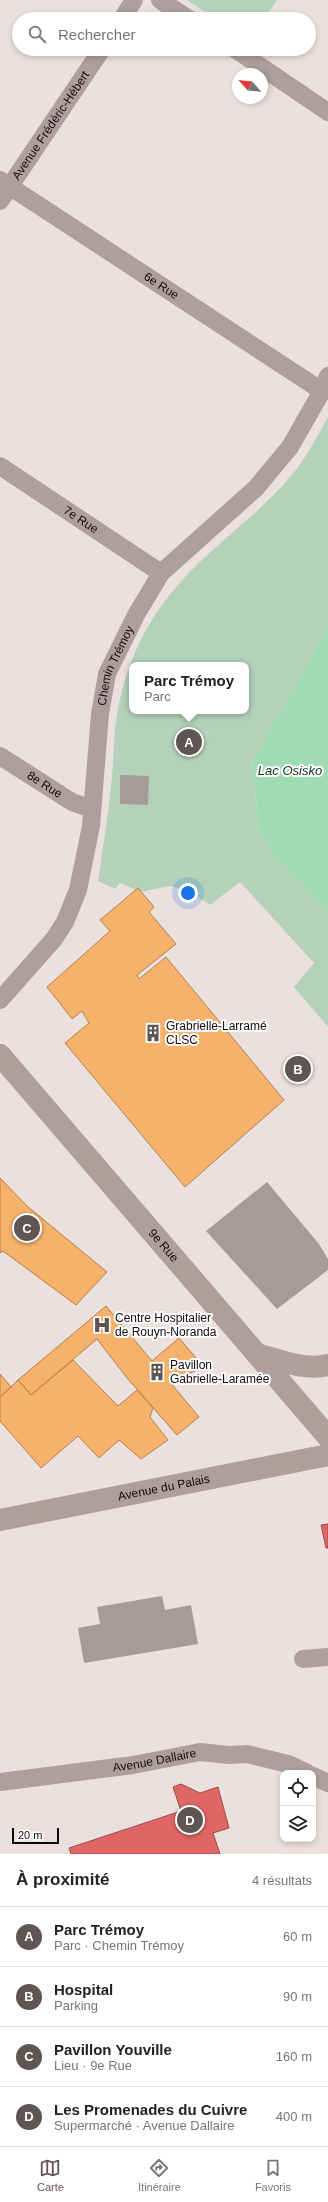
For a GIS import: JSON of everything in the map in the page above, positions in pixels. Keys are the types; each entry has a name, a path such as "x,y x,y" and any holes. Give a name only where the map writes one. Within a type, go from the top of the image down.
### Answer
{"street":[{"path":"126,12 134,0"},
{"path":"160,0 178,12"},
{"name":"Avenue Frédéric-Hébert","path":"3,189 97,56"},
{"path":"245,56 328,112"},
{"name":"6e Rue","path":"3,189 325,384"},
{"name":"Chemin Trémoy","path":"0,1000 44,952 65,922 78,890 91,826 100,714 108,674 136,615 161,573 256,488 290,447 325,384"},
{"name":"7e Rue","path":"0,466 161,573"},
{"name":"8e Rue","path":"0,756 72,802 92,809"},
{"name":"9e Rue","path":"0,1054 328,1437"},
{"path":"257,1354 291,1364 322,1367 328,1366"},
{"name":"Avenue du Palais","path":"0,1520 328,1455"},
{"path":"303,1659 328,1657"},
{"name":"Avenue Dallaire","path":"0,1782 133,1765 200,1752 229,1755 247,1754 288,1764 301,1770"},
{"path":"316,1777 328,1783"}],"shaded area":[{"path":"187,0 277,0 269,12 205,12"},
{"path":"328,417 328,627 252,762 259,831 272,852 328,912 328,1027 294,987 314,963 240,882 210,905 192,893 169,886 141,892 120,883 115,889 98,881 113,769 115,728 119,704 129,669 129,714 249,714 249,662 132,662 141,640 158,611 182,580 277,492 306,455"}],"water":[{"name":"Lac Osisko","path":"328,627 328,912 272,852 259,831 252,762"}],"building: Commerces":[{"path":"328,1524 328,1548 326,1548 321,1525"},
{"path":"181,1784 200,1793 218,1787 229,1828 213,1833 220,1854 71,1854 69,1848 181,1811 173,1787"}],"building: Santé":[{"name":"Grabrielle-Larramé CLSC","path":"138,888 154,907 149,912 176,944 137,975 139,979 166,957 284,1100 185,1187 65,1043 89,1023 82,1011 72,1019 47,987 110,931 100,920"},
{"path":"0,1178 27,1206 107,1272 76,1305 3,1251 0,1253"},
{"name":"Pavillon Gabrielle-Laramée","path":"106,1306 152,1361 179,1338 204,1367 170,1382 199,1417 177,1435 127,1378 97,1339 31,1395 18,1380"},
{"path":"73,1360 118,1406 137,1390 153,1408 150,1417 168,1440 141,1459 119,1440 99,1458 78,1436 41,1468 0,1421 0,1397 18,1380 31,1395"},
{"path":"0,1374 11,1387 0,1397"}],"building: Autres":[{"path":"120,775 149,776 148,805 120,804"},
{"path":"267,1182 319,1244 328,1259 328,1270 277,1309 206,1231"},
{"path":"162,1596 165,1610 191,1605 198,1644 84,1663 78,1628 100,1624 97,1607"}],"place":[{"name":"Parc Trémoy","path":"189,742"},
{"name":"Grabrielle-Larramé CLSC","path":"153,1033"},
{"name":"Hospital","path":"298,1069"},
{"name":"Pavillon Youville","path":"27,1228"},
{"name":"Centre Hospitalier de Rouyn-Noranda","path":"102,1325"},
{"name":"Pavillon Gabrielle-Laramée","path":"157,1372"},
{"name":"Les Promenades du Cuivre","path":"190,1820"}]}
